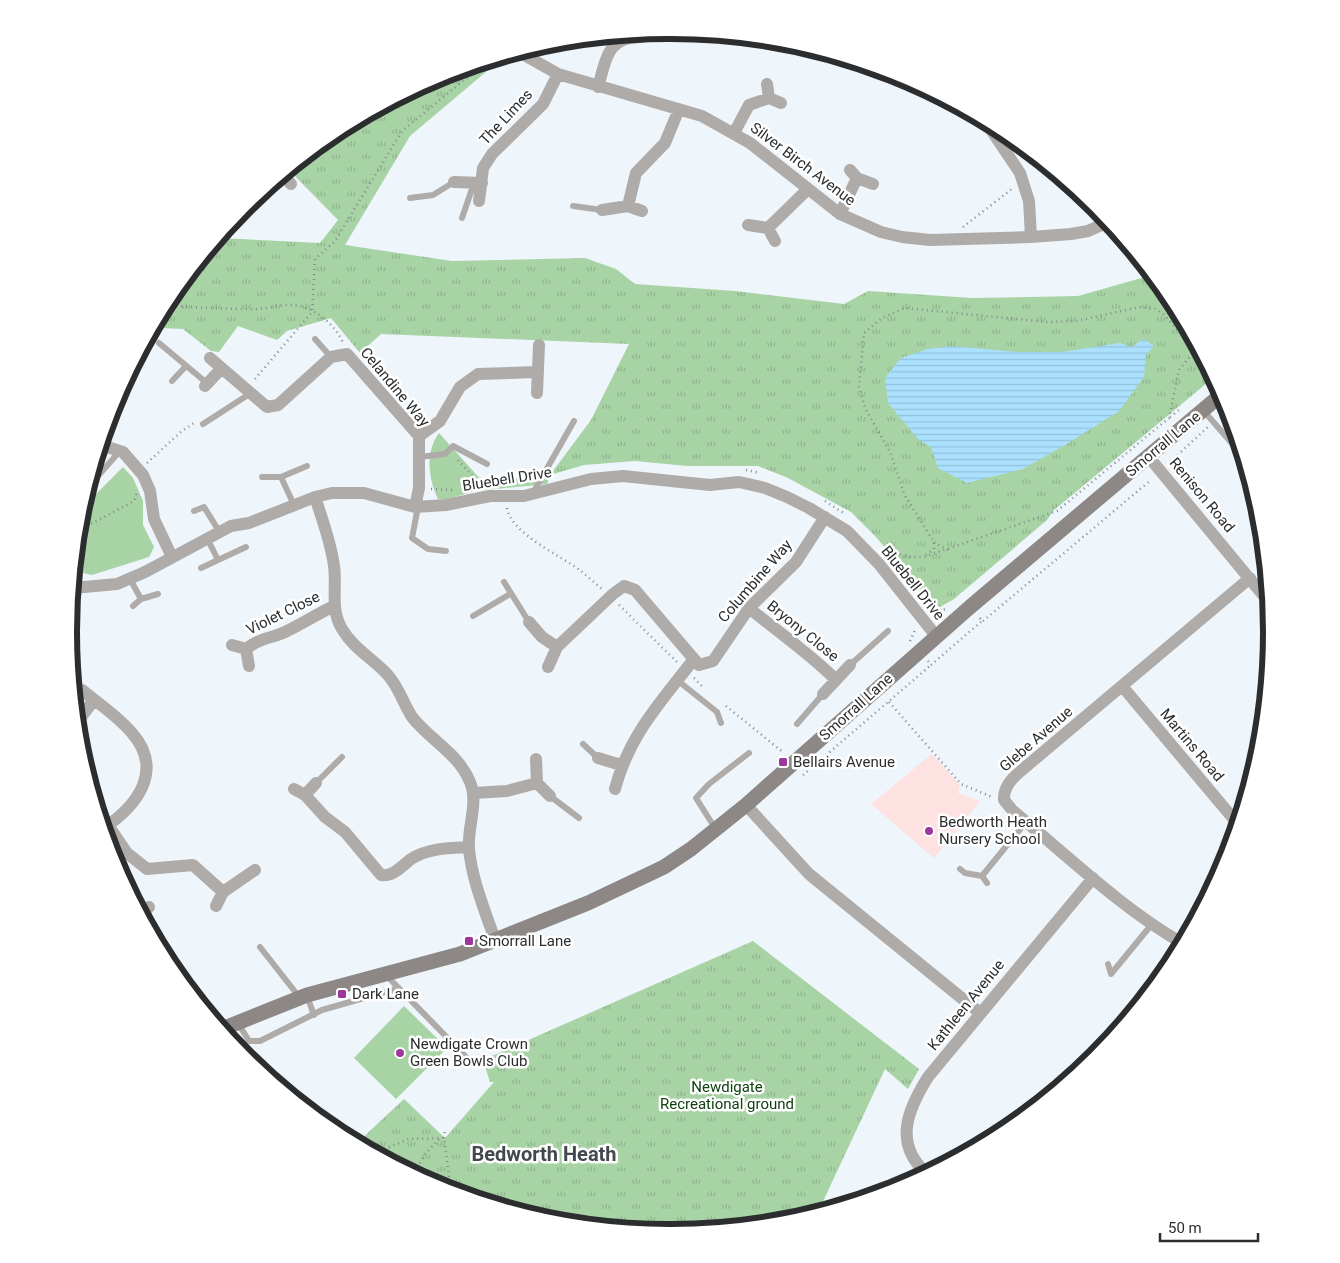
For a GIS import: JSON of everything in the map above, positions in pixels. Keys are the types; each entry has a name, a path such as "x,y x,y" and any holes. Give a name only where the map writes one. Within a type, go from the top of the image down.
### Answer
{"street":[{"path":"598,87 608,52 618,42 622,41"},
{"name":"Silver Birch Avenue","path":"527,57 558,74 702,116 734,133 768,156 840,214 881,232 902,237 964,239 1031,237 1079,233 1101,225"},
{"name":"The Limes","path":"479,201 478,183 483,168 492,154 543,104 558,74"},
{"path":"767,84 769,98"},
{"path":"734,133 749,106 769,98 781,103"},
{"path":"628,206 636,173 665,143 679,109"},
{"path":"998,139 1022,181 1029,201 1031,237"},
{"path":"840,214 853,174 873,184"},
{"path":"454,182 478,183"},
{"path":"768,228 808,189"},
{"path":"602,210 628,206 642,211"},
{"path":"748,225 768,228"},
{"path":"768,228 775,241"},
{"path":"537,393 539,345"},
{"name":"Celandine Way","path":"331,357 347,354 419,436 419,488 416,507"},
{"path":"210,358 221,370 267,407 278,405 331,357"},
{"path":"206,385 221,370"},
{"path":"419,436 440,421 460,387 478,374 538,372"},
{"name":"Smorrall Lane","path":"228,1026 303,996 460,954 636,882 677,858 746,805 936,636 1216,399"},
{"path":"107,447 120,451 143,475 150,491 154,519 172,557"},
{"name":"Renison Road","path":"1148,456 1261,592"},
{"name":"Bluebell Drive","path":"79,587 117,584 130,579 219,531 231,526 249,524 294,505 332,492 364,493 416,507 446,505 490,496 505,497 532,494 592,479 623,476 710,485 750,483 825,516 848,531 878,564 936,636"},
{"path":"315,497 331,549 334,568 334,606 336,618 347,638 395,684 413,717 464,770 474,793 469,847 472,869 495,940"},
{"name":"Columbine Way","path":"694,659 699,665 713,661 749,608 796,562 825,516"},
{"name":"Glebe Avenue","path":"1176,939 1152,924 1093,878 1026,822 1007,805 1004,796 1005,790 1013,778 1250,578"},
{"path":"548,668 557,647 610,596 624,586 635,590 694,659 635,735 621,765 615,788"},
{"name":"Violet Close","path":"246,649 251,645 286,632 334,606"},
{"name":"Bryony Close","path":"749,608 787,640 808,653 836,680"},
{"path":"529,622 542,636 557,647"},
{"name":"Violet Close","path":"232,645 246,649"},
{"name":"Violet Close","path":"246,649 248,666"},
{"name":"Bryony Close","path":"824,694 850,665"},
{"name":"Martins Road","path":"1122,686 1232,818"},
{"path":"82,690 131,732 140,744 146,762 144,782 138,798 127,810 109,823"},
{"path":"83,714 94,700"},
{"path":"598,758 621,765"},
{"path":"536,759 537,783 550,796"},
{"path":"316,783 300,792 345,832 381,875 392,874 425,852 442,848 469,847"},
{"path":"474,793 507,791 537,783"},
{"path":"746,805 809,874 980,1013"},
{"path":"114,837 127,853 147,869 193,865 223,892"},
{"path":"216,906 223,892 254,870"},
{"name":"Kathleen Avenue","path":"919,1169 908,1140 908,1114 928,1077 1093,878"}],"lane":[{"path":"410,198 433,195 454,182"},
{"path":"462,218 478,183"},
{"path":"573,206 602,210"},
{"path":"315,339 331,357"},
{"path":"159,344 206,385"},
{"path":"172,381 186,366"},
{"path":"203,424 251,393"},
{"path":"1203,410 1232,443"},
{"path":"532,494 574,420"},
{"path":"419,457 445,454 453,446 488,464"},
{"path":"98,475 120,451"},
{"path":"262,477 281,477 307,466"},
{"path":"281,477 294,505"},
{"path":"194,511 204,507 219,531"},
{"path":"416,507 412,538 428,549 446,551"},
{"path":"207,538 218,560"},
{"path":"202,568 246,547"},
{"path":"130,579 141,599"},
{"path":"504,582 529,622"},
{"path":"132,606 141,599 158,594"},
{"path":"473,616 510,594"},
{"path":"850,665 888,631"},
{"path":"681,675 717,712 721,723"},
{"path":"797,724 824,694"},
{"path":"583,744 598,758"},
{"path":"716,829 696,798 709,784 749,752"},
{"path":"316,783 342,757"},
{"path":"550,796 579,818"},
{"path":"982,876 1026,822"},
{"path":"960,869 965,874 982,876 987,883"},
{"path":"1108,964 1110,974 1152,924"},
{"path":"260,947 303,996 314,1014"},
{"path":"386,974 472,1063"},
{"path":"238,1022 247,1039 254,1042 260,1041 333,1006 399,988"}],"path":[{"path":"312,312 316,259 335,241 402,131 474,72"},
{"path":"964,239 963,226 1022,181"},
{"path":"175,306 220,309 294,305 320,315 340,337 347,354"},
{"path":"889,556 883,548 909,557 924,557 948,550 1056,510 1168,418 1178,370 1192,352 1181,333 1162,313 1155,309 1139,307 1076,321 1019,320 905,308 882,318 864,334 859,387 865,408 890,452 904,494 934,542 948,550"},
{"path":"982,621 1161,471 1190,442"},
{"path":"475,486 481,485"},
{"path":"419,488 460,488"},
{"path":"505,497 508,512 519,526 549,552 580,570 610,596 681,675 705,689"},
{"path":"924,557 934,549 934,542"},
{"path":"800,778 931,665"},
{"path":"718,701 795,762"},
{"path":"889,702 961,784 990,797 1004,796"},
{"path":"445,1129 444,1138 450,1182"},
{"path":"418,1167 425,1154 439,1138"},
{"path":"383,1150 409,1140 444,1138"}],"shaded area":[{"name":"Bedworth Heath Nursery School","path":"932,754 960,785 958,793 980,801 934,858 871,804"}],"green space":[{"path":"493,66 410,136 345,245 452,261 585,258 616,269 635,284 735,291 844,304 868,291 972,298 1078,296 1145,277 1163,302 1183,335 1208,382 1054,510 1047,520 954,599 940,607 933,605 876,537 851,512 788,478 758,466 687,466 635,461 584,465 550,475 591,420 629,344 381,334 360,353 331,318 287,331 277,340 238,326 219,352 211,351 183,329 161,328 177,302 226,238 320,243 338,220 293,174 309,161 374,118 443,84"},
{"path":"439,433 482,481 550,475 547,484 475,491 447,499 438,499 429,465 432,448"},
{"path":"123,467 133,478 143,501 143,525 154,547 149,557 92,575 81,572 82,554 93,497"},
{"name":"Newdigate Recreational ground","path":"753,941 919,1069 908,1089 885,1069 822,1204 786,1213 747,1219 709,1223 670,1224 631,1223 593,1219 554,1213 517,1204 479,1193 443,1179 408,1163 363,1138 404,1099 445,1138 494,1082 490,1082 483,1060"},
{"name":"Newdigate Crown Green Bowls Club","path":"404,1006 447,1048 396,1099 354,1058"}],"water":[{"path":"1144,339 1154,346 1146,355 1144,377 1119,411 1023,469 967,483 938,468 931,447 919,440 888,403 885,378 901,358 928,349 952,346 1016,352 1062,352 1120,343 1131,347"}],"place":[{"name":"Bellairs Avenue","path":"783,762"},
{"name":"Bedworth Heath Nursery School","path":"929,831"},
{"name":"Smorrall Lane","path":"469,941"},
{"name":"Dark Lane","path":"342,994"},
{"name":"Newdigate Crown Green Bowls Club","path":"400,1053"}],"district":[{"name":"Bedworth Heath","path":"544,1154"}]}
